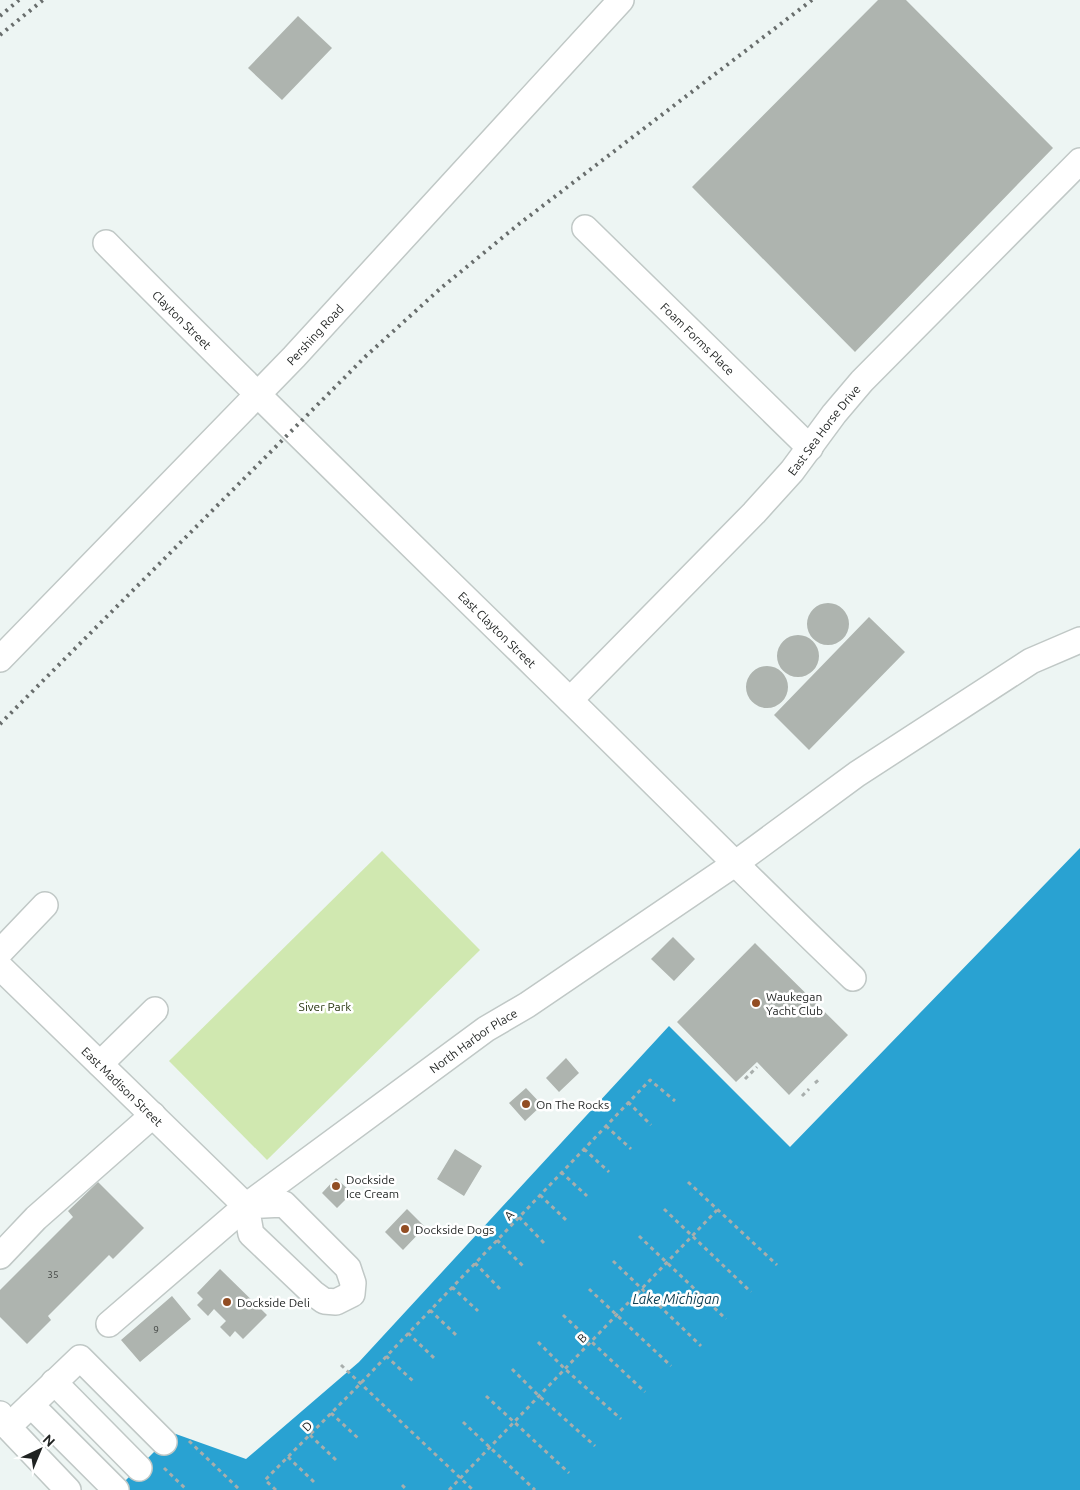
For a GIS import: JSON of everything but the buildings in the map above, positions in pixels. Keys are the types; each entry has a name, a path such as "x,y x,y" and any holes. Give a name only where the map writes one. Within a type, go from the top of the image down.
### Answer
{"street":[{"name":"Pershing Road","path":"0,659 257,396 621,0"},
{"name":"East Sea Horse Drive","path":"570,700 754,513 792,471 834,414 862,381 1080,161"},
{"name":"Foam Forms Place","path":"585,228 810,448"},
{"name":"Clayton Street","path":"106,243 257,396"},
{"name":"East Clayton Street","path":"257,396 853,978"},
{"name":"North Harbor Place","path":"109,1324 246,1206 486,1029 534,1001 736,863 854,777 1031,661 1080,640"},
{"path":"0,952 45,905"},
{"name":"East Madison Street","path":"0,967 246,1206"},
{"path":"100,1064 155,1010"},
{"path":"0,1256 36,1218 153,1115"},
{"path":"68,1490 3,1421 31,1405 80,1358 164,1442"},
{"path":"54,1382 139,1468"},
{"path":"31,1405 116,1490"}],"path":[{"path":"745,1079 757,1067"},
{"path":"815,1083 821,1078"},
{"name":"A","path":"360,1384 650,1080 675,1101"},
{"path":"802,1096 809,1089"},
{"path":"628,1102 651,1125"},
{"path":"606,1126 630,1149"},
{"path":"584,1149 609,1172"},
{"path":"561,1172 587,1196"},
{"path":"688,1182 777,1265"},
{"path":"540,1195 566,1220"},
{"path":"664,1209 751,1292"},
{"name":"B","path":"449,1490 717,1210"},
{"path":"519,1217 544,1243"},
{"path":"639,1236 726,1318"},
{"path":"497,1240 523,1266"},
{"path":"613,1261 701,1346"},
{"path":"475,1263 500,1289"},
{"path":"452,1287 478,1312"},
{"path":"589,1289 671,1366"},
{"path":"430,1310 456,1335"},
{"path":"563,1315 645,1392"},
{"path":"408,1333 434,1358"},
{"path":"538,1342 621,1419"},
{"path":"386,1356 413,1381"},
{"path":"341,1365 473,1490"},
{"path":"512,1369 595,1446"},
{"name":"D","path":"276,1490 266,1480 360,1384"},
{"path":"486,1396 569,1473"},
{"path":"331,1413 359,1438"},
{"path":"463,1422 535,1490"},
{"path":"310,1435 337,1461"},
{"path":"288,1457 315,1483"},
{"path":"402,1485 408,1490"}],"green space":[{"name":"Siver Park","path":"382,851 480,950 267,1160 169,1061"}],"water":[{"name":"Lake Michigan","path":"1080,848 1080,1490 116,1490 173,1433 246,1459 359,1362 669,1026 790,1147"}],"railway":[{"path":"0,16 19,0"},
{"path":"0,35 43,0"},
{"path":"0,724 366,356 441,288 519,224 812,0"}],"place":[{"name":"Waukegan Yacht Club","path":"756,1003"},
{"name":"On The Rocks","path":"526,1104"},
{"name":"Dockside Ice Cream","path":"336,1186"},
{"name":"Dockside Dogs","path":"405,1229"},
{"name":"Dockside Deli","path":"227,1302"}]}
